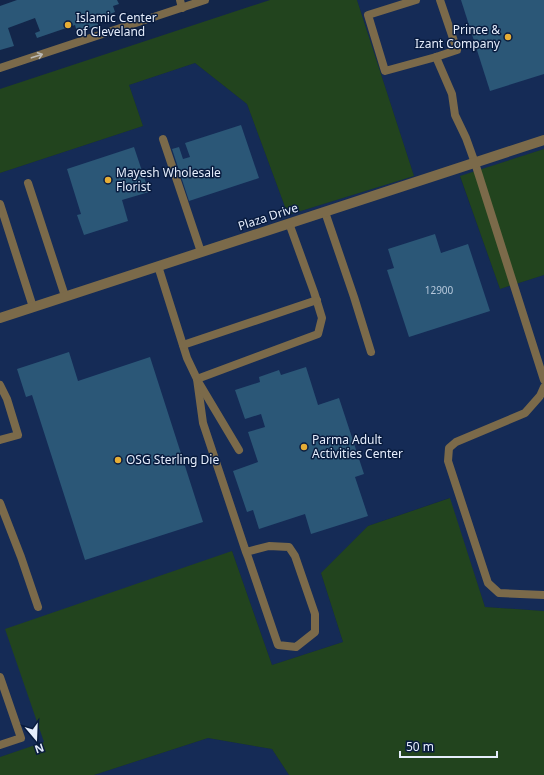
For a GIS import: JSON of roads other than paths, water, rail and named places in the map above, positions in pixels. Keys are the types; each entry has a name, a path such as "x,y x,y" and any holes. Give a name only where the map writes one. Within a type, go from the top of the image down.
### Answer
{"street":[{"name":"Plaza Drive","path":"0,318 544,140"}],"lane":[{"path":"0,68 181,4 205,0"},
{"path":"416,0 368,15 385,71 457,50 440,0"},
{"path":"436,57 452,94 455,115 466,138 475,163 544,380"},
{"path":"163,139 201,252"},
{"path":"28,183 65,296"},
{"path":"0,204 34,307"},
{"path":"325,212 371,352"},
{"path":"197,379 318,334 322,318 289,223"},
{"path":"158,266 187,358 197,379 239,450"},
{"path":"183,345 317,300"},
{"path":"197,379 203,423 246,552 278,644 296,647 315,632 315,614 295,556 289,547 269,546 246,552"},
{"path":"0,385 7,400 18,435 0,440"},
{"path":"544,387 540,396 525,412 456,442 449,448 448,462 488,583 500,593 544,595"},
{"path":"0,503 21,556 38,607"},
{"path":"0,677 21,738 0,745"}],"place":[{"name":"Islamic Center of Cleveland","path":"68,25"},
{"name":"Prince & Izant Company","path":"508,37"},
{"name":"Mayesh Wholesale Florist","path":"108,180"},
{"name":"Parma Adult Activities Center","path":"304,447"},
{"name":"OSG Sterling Die","path":"118,460"}]}
